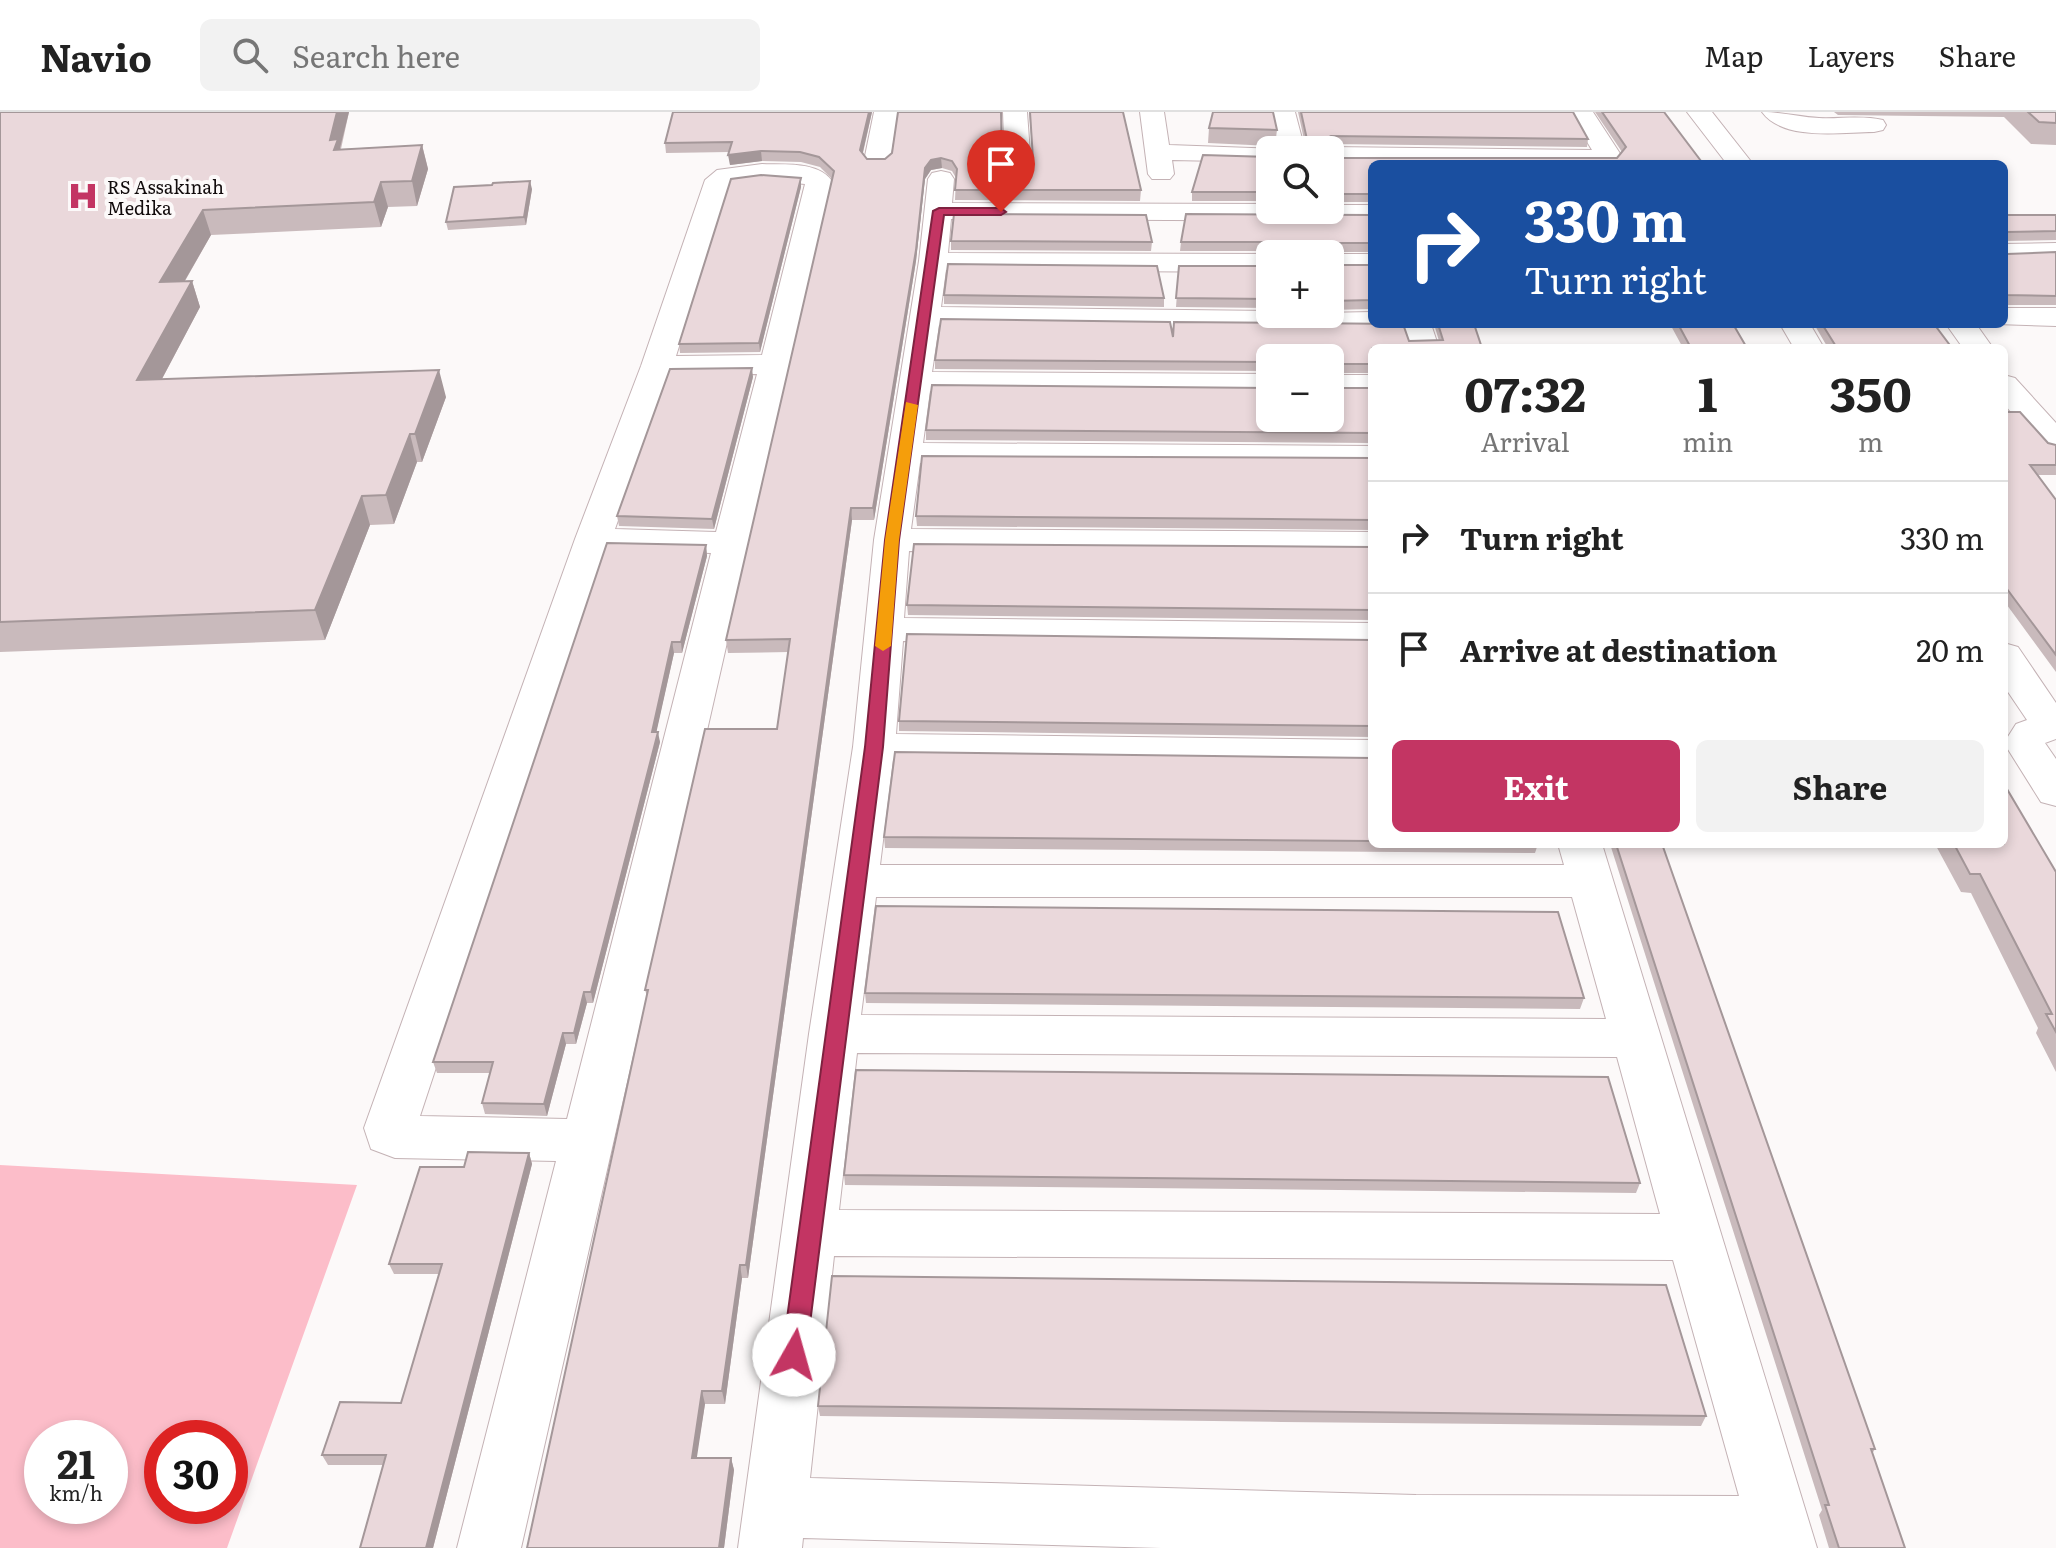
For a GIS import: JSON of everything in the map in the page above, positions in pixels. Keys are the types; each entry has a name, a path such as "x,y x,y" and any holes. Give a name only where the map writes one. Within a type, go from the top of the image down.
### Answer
{"street":[{"path":"877,161 886,112"},
{"path":"1015,112 1018,167"},
{"path":"1152,112 1159,163 1256,155"},
{"path":"1283,112 1289,136"},
{"path":"1344,155 1606,158 1608,155 1581,112"},
{"path":"1699,112 1737,160"},
{"path":"1774,112 1782,119 1801,123 1874,125"},
{"path":"489,1548 587,1140 729,543 819,181 810,175 742,173 718,180 657,366 593,539 390,1128 390,1134 395,1137 587,1140"},
{"path":"856,881 1587,862 1782,1538 772,1528 834,1034 874,747 892,540 940,195 1368,213"},
{"path":"2008,252 2056,251"},
{"path":"933,261 1256,263"},
{"path":"1344,263 1368,263"},
{"path":"924,316 1368,321"},
{"path":"2008,317 2056,317"},
{"path":"657,366 775,364"},
{"path":"914,381 1256,384"},
{"path":"1344,385 1368,385"},
{"path":"2012,399 2056,395"},
{"path":"2012,399 2056,443"},
{"path":"905,453 1368,456"},
{"path":"593,539 729,543"},
{"path":"892,540 1368,543"},
{"path":"885,629 1368,635"},
{"path":"2008,661 2039,710 2039,733 2056,792"},
{"path":"874,747 1368,753"},
{"path":"834,1034 1639,1038"},
{"path":"810,1233 1695,1237"}],"shaded area":[{"path":"0,1165 357,1185 248,1489 248,1420 144,1420 144,1524 236,1524 227,1548 0,1548"}],"building":[{"path":"0,112 337,112 330,140 338,139 334,150 422,145 412,181 381,182 374,202 203,210 160,282 192,281 137,380 439,370 415,434 410,434 386,495 362,496 315,610 0,622"},
{"path":"673,112 869,112 860,150 867,159 885,159 892,153 898,112 1001,112 1002,157 1009,165 1027,165 1033,159 1030,112 1123,112 1141,190 955,190 957,169 952,161 941,158 931,160 925,168 916,250 873,508 851,508 746,1265 740,1265 722,1391 702,1391 692,1458 731,1458 719,1548 527,1548 648,990 645,990 705,729 777,729 790,639 726,640 834,171 819,157 800,152 761,151 728,155 732,142 665,143"},
{"path":"1213,112 1273,112 1277,130 1209,128"},
{"path":"1301,112 1573,112 1588,139 1344,136 1306,136"},
{"path":"1602,112 1664,112 1700,160 1368,160 1368,194 1344,194 1344,158 1617,158 1626,147"},
{"path":"2028,112 2056,112 2056,123 2039,122"},
{"path":"1203,155 1256,157 1256,192 1192,192"},
{"path":"761,175 801,178 759,343 679,344 731,179"},
{"path":"530,181 524,217 446,222 454,187"},
{"path":"954,214 1146,215 1152,242 951,241"},
{"path":"1186,214 1256,214 1256,224 1344,224 1344,215 1368,215 1368,243 1344,243 1344,240 1181,242"},
{"path":"2008,215 2056,215 2056,231 2008,232"},
{"path":"2056,252 2056,296 2008,295 2008,254"},
{"path":"948,264 1157,266 1164,298 944,295"},
{"path":"1344,265 1368,265 1368,300 1344,301"},
{"path":"1179,266 1256,266 1256,299 1176,298"},
{"path":"941,319 1170,322 1173,337 1174,322 1256,323 1256,328 1344,328 1344,323 1368,324 1368,328 1404,328 1409,341 1443,340 1439,328 1475,328 1481,344 1368,344 1368,364 1344,364 1344,344 1256,344 1256,362 935,360"},
{"path":"1680,328 1735,328 1745,344 1689,344"},
{"path":"1824,328 1937,328 1949,344 1834,344"},
{"path":"752,368 712,519 617,516 670,369"},
{"path":"932,385 1256,388 1256,432 1344,432 1344,388 1368,388 1368,433 926,430"},
{"path":"2008,412 2020,412 2048,443 2056,445 2056,465 2030,465 2056,500 2056,655 2008,590"},
{"path":"922,456 1368,458 1368,520 916,516"},
{"path":"607,543 706,545 681,642 672,642 652,732 658,732 591,992 584,992 574,1033 563,1033 544,1104 482,1103 493,1062 433,1062"},
{"path":"914,544 1368,547 1368,610 907,605"},
{"path":"907,634 1368,640 1368,726 899,721"},
{"path":"895,752 1368,758 1368,841 884,837"},
{"path":"2008,791 2056,872 2056,1032 2046,1014 2052,1014 1980,874 1970,874 1956,848 2008,848"},
{"path":"1617,848 1663,848 1875,1449 1871,1449 1905,1548 1839,1548 1825,1505 1829,1505"},
{"path":"876,906 1558,912 1584,998 865,993"},
{"path":"856,1070 1608,1077 1640,1183 844,1175"},
{"path":"468,1152 529,1153 426,1548 360,1548 386,1455 322,1455 340,1402 401,1403 442,1264 389,1264 420,1167 464,1167"},
{"path":"832,1276 1666,1285 1706,1416 818,1406"}],"slow traffic":[{"path":"883,646 892,540 911,405"}],"place":[{"name":"RS Assakinah Medika","path":"83,196"}],"route":[{"path":"794,1355 874,747 892,540 939,211 1001,212"}]}
